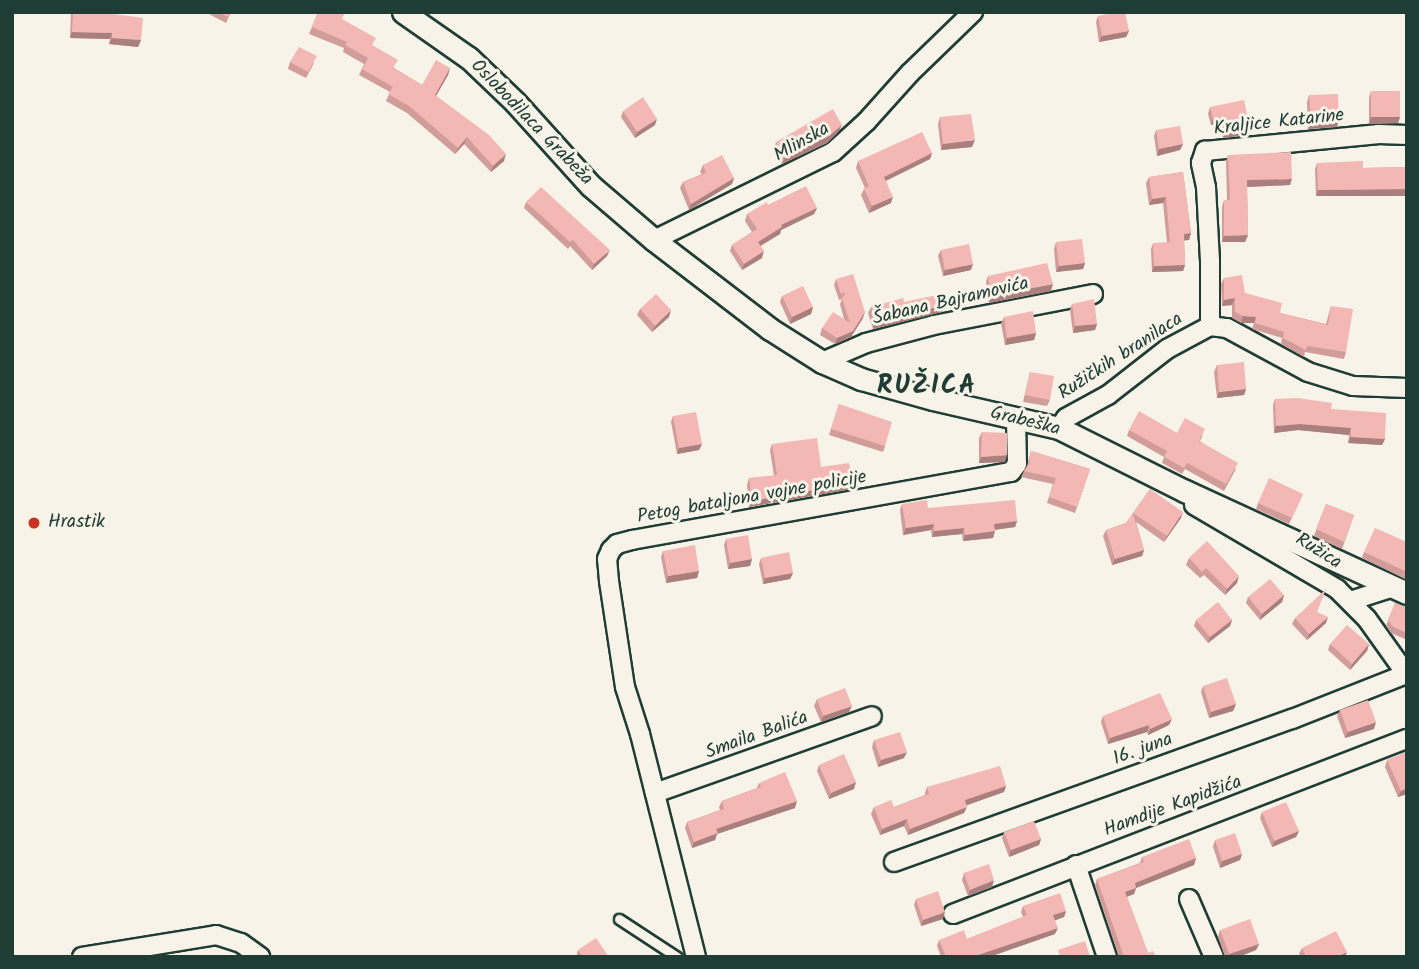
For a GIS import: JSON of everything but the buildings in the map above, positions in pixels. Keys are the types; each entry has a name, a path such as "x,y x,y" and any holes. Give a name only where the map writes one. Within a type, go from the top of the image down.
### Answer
{"street":[{"name":"Oslobodilaca Grabeža","path":"403,12 469,58 515,102 591,186 654,240"},
{"name":"Mlinska","path":"654,240 833,152 866,122 910,73 973,12"},
{"name":"Kraljice Katarine","path":"1210,326 1208,224 1201,163 1205,151 1379,134 1407,135"},
{"name":"Grabeška","path":"654,240 770,329 822,362 873,382 1059,428 1185,491 1400,590"},
{"name":"Šabana Bajramovića","path":"822,362 866,344 934,324 1093,294"},
{"name":"Ružičkih branilaca","path":"1059,428 1066,418 1108,395 1167,349 1210,326 1227,328 1308,372 1353,386 1407,388"},
{"name":"Petog bataljona vojne policije","path":"696,957 625,687 607,559 611,550 617,544 645,537 1011,472 1017,464 1016,419"},
{"name":"Ružica","path":"1185,491 1194,505 1318,575 1350,601 1367,619 1406,675"},
{"path":"1350,601 1400,590"},
{"name":"16. juna","path":"894,862 1292,719 1406,675"},
{"name":"Smaila Balića","path":"655,793 872,716"},
{"name":"Hamdije Kapidžića","path":"953,914 1407,739"},
{"path":"1076,865 1107,957"},
{"path":"1189,899 1214,957"},
{"path":"82,957 216,935 241,943 260,957"}],"lane":[{"path":"619,919 677,957"}],"place":[{"name":"Hrastik","path":"34,523"}],"district":[{"name":"RUŽICA","path":"927,387"}]}
